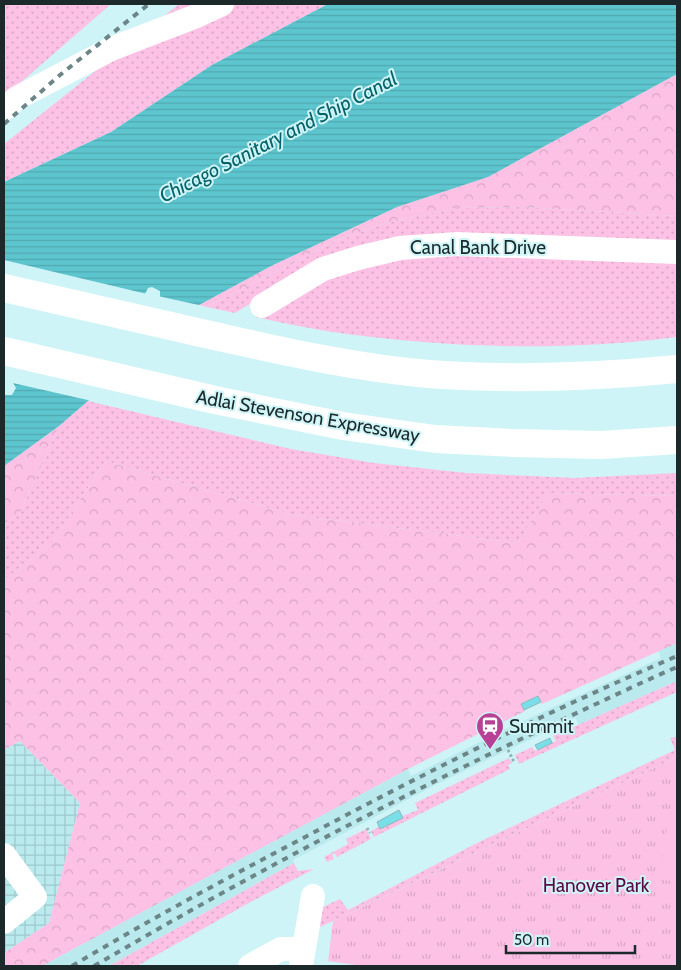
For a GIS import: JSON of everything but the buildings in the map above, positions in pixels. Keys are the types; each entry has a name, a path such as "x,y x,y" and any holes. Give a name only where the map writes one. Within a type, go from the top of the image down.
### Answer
{"highway":[{"path":"4,288 290,353 352,364 428,374 489,377 569,376 677,369"},
{"name":"Adlai Stevenson Expressway","path":"4,351 215,400 343,426 435,438 514,443 601,445 677,440"}],"street":[{"path":"4,109 17,98 110,49 194,17 222,4"},
{"name":"Canal Bank Drive","path":"262,306 323,269 400,248 457,244 677,252"},
{"path":"4,855 35,897 4,922"},
{"path":"250,966 281,949 303,958 313,896"}],"path":[{"path":"508,750 514,762"},
{"path":"367,828 370,833"}],"shaded area":[{"path":"677,643 677,681 579,725 575,718 435,785 293,860 294,863 109,966 42,966 408,769 411,776 512,726 661,658 658,650"},
{"path":"20,741 80,803 49,923 4,953 4,750"}],"green space":[{"path":"4,4 111,4 4,97"},
{"path":"179,4 328,4 212,65 111,132 4,182 4,144"},
{"path":"677,74 677,216 523,207 455,208 386,223 334,242 207,307 199,305 271,266 397,207 488,177"},
{"path":"523,207 677,216 677,244 478,239 271,291 235,313 207,307 334,242 386,223 455,208"},
{"path":"413,253 677,259 677,337 590,345 502,346 457,344 370,337 326,331 255,317 328,275"},
{"path":"88,401 291,449 374,463 466,473 575,478 677,473 677,496 548,493 518,543 293,515 105,461 53,542 4,580 4,524 20,513 59,426"},
{"path":"59,426 20,513 4,524 4,466"},
{"path":"105,461 293,515 518,543 548,493 677,496 677,643 542,704 537,696 522,703 525,711 491,728 488,723 483,724 486,730 408,769 42,966 4,966 4,953 49,923 80,803 20,741 4,750 4,580 53,542"},
{"path":"677,681 677,692 519,764 515,755 532,747 535,751 556,741 553,736"},
{"path":"677,737 677,757 318,928 321,908 340,899 348,910 479,842 675,750 670,738"},
{"name":"Hanover Park","path":"677,757 677,966 363,966 328,961 333,921"},
{"path":"509,758 512,763 508,765 510,769 374,837 371,831 379,827 381,829 402,818 402,816 418,810 415,803"},
{"path":"675,775 677,775 677,882 659,879"},
{"path":"366,829 371,839 337,857 334,853 332,854 334,859 327,862 324,857 348,844 346,839"},
{"path":"294,863 298,871 314,869 247,904 137,966 109,966"}],"water":[{"name":"Chicago Sanitary and Ship Canal","path":"328,4 677,4 677,74 488,177 397,207 271,266 199,305 59,426 4,466 4,395 12,395 16,388 12,381 4,380 4,182 111,132 212,65","holes":["152,287 160,291 160,299 149,303 144,296 148,288"]}],"pier":[{"path":"4,260 147,294 150,300 156,300 158,296 203,306 92,401 4,381"}],"railway":[{"path":"4,124 60,75 149,4"},
{"path":"72,966 188,900 398,788 536,720 677,656"},
{"path":"94,966 203,903 370,814 483,757 677,667"}],"place":[{"name":"Summit","path":"490,750"}]}
